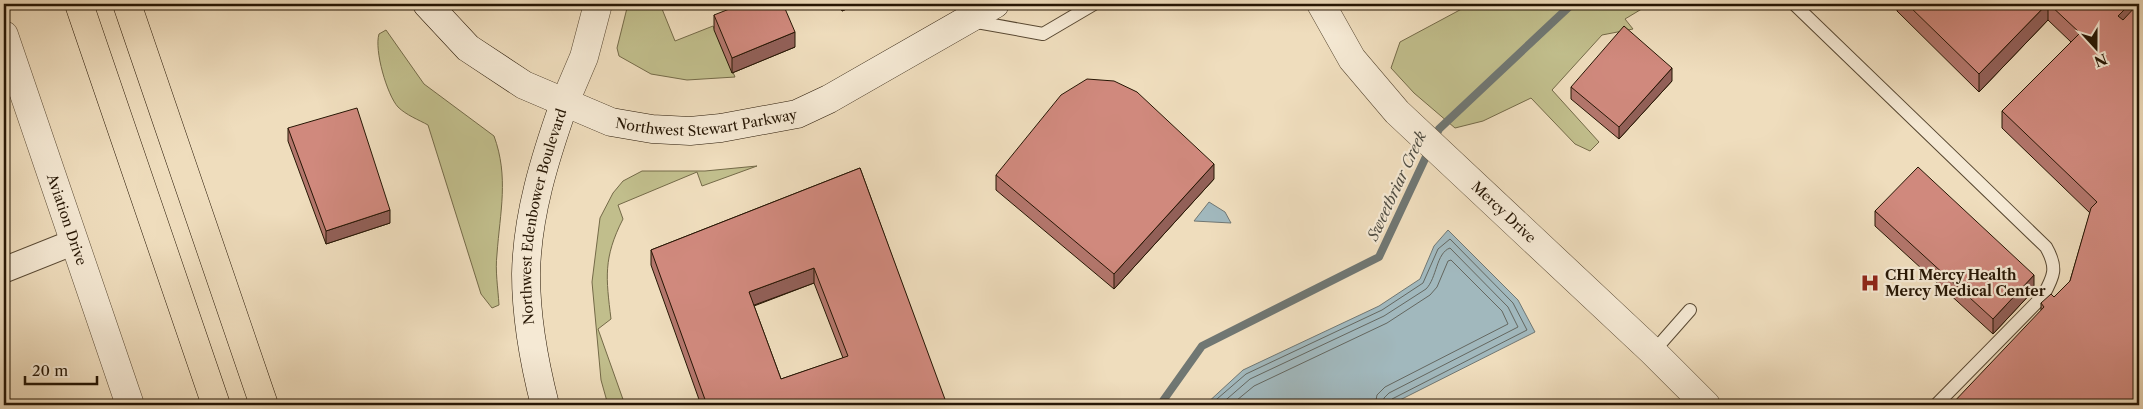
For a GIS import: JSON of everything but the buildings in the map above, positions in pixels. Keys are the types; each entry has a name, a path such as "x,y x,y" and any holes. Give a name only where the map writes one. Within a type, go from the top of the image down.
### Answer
{"highway":[{"path":"79,4 216,405"},
{"path":"126,4 264,405"}],"street":[{"name":"Northwest Stewart Parkway","path":"427,4 468,48 524,85 564,104 611,122 652,129 690,131 763,121 797,114 829,99 995,4"},
{"name":"Northwest Edenbower Boulevard","path":"545,405 528,321 526,273 534,208 546,155 584,56 598,4"},
{"name":"Mercy Drive","path":"1321,4 1352,59 1378,91 1433,146 1653,352 1706,405"},
{"name":"Aviation Drive","path":"4,35 130,405"},
{"path":"4,270 74,242"}],"lane":[{"path":"966,21 1043,34 1094,4"},
{"path":"1794,4 2046,247 2054,261 2053,277 2043,296 1936,405"},
{"path":"1653,352 1690,310"}],"shaded area":[{"path":"628,4 660,4 675,41 713,26 735,77 687,80 651,74 619,56 617,48"},
{"path":"1471,4 1650,4 1625,19 1633,29 1602,35 1552,90 1599,142 1590,151 1575,144 1531,98 1483,121 1455,128 1414,93 1391,68 1400,42"},
{"path":"386,30 424,84 494,136 499,151 502,195 496,260 499,305 492,308 481,294 428,125 398,107 386,83 382,72 378,41 379,34"},
{"path":"757,166 702,186 697,172 618,205 623,219 612,245 607,280 611,319 598,329 625,405 608,405 601,380 592,282 600,218 613,193 623,181 642,171 705,171"}],"water":[{"path":"1209,202 1225,212 1231,223 1194,221"},
{"path":"1448,230 1518,300 1535,332 1390,405 1205,405 1243,370 1379,306 1420,279 1434,246"}],"waterway":[{"name":"Sweetbriar Creek","path":"1160,405 1202,346 1379,257 1439,129 1572,4"}],"place":[{"name":"CHI Mercy Health Mercy Medical Center","path":"1870,283"}]}
